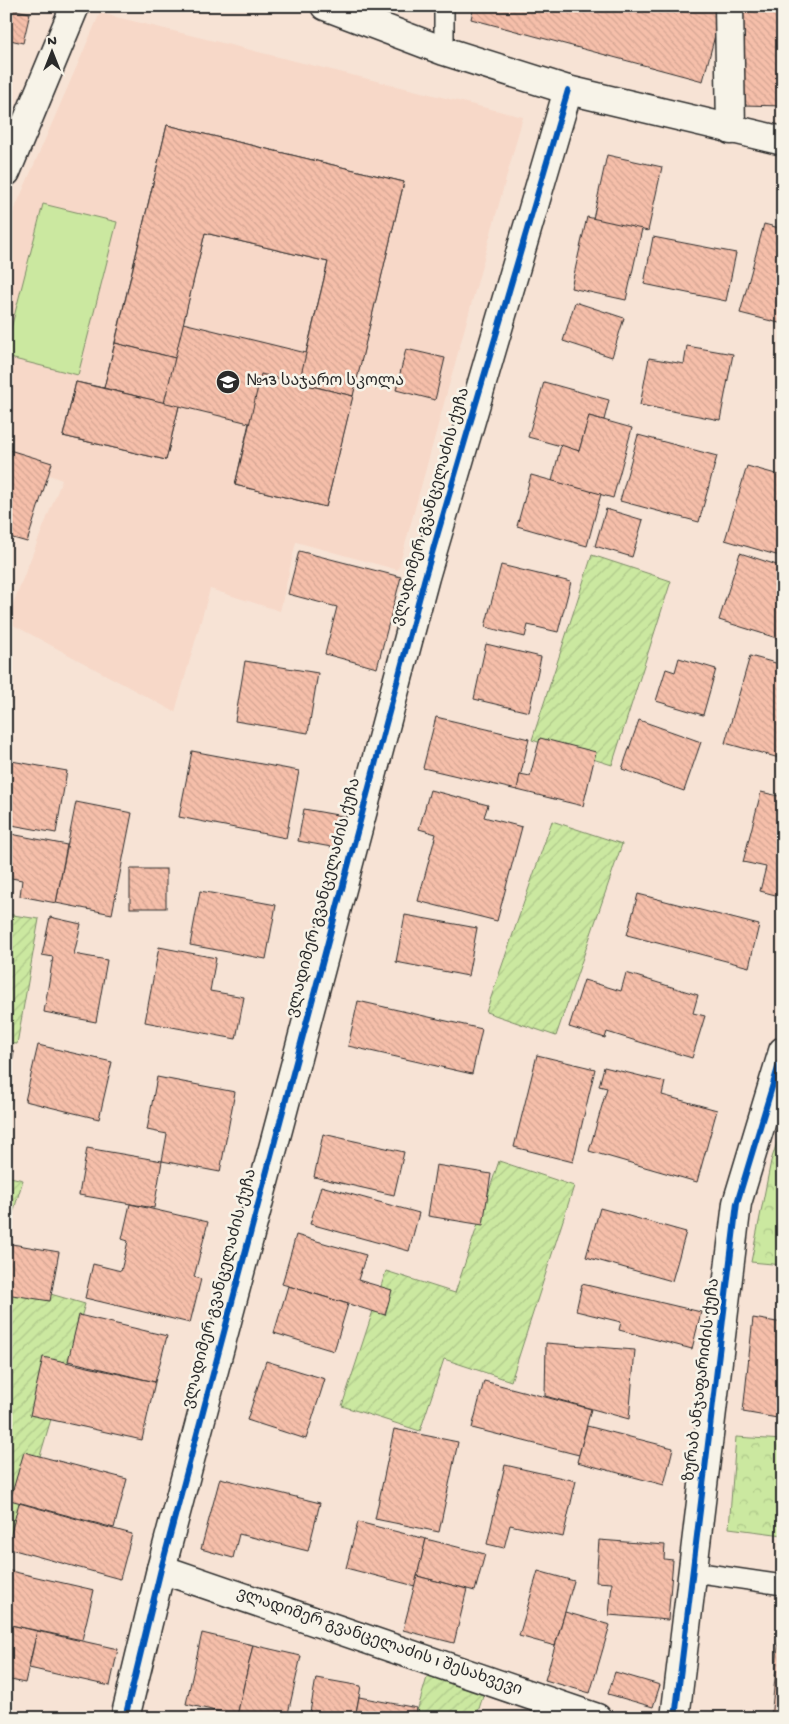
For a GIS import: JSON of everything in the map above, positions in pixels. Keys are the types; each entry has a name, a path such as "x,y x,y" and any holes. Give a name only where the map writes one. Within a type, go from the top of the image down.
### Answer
{"street":[{"path":"6,172 75,6"},
{"path":"325,6 444,51 568,90 783,141"},
{"path":"729,6 731,130"},
{"name":"ვლადიმერ გვანცელაძის ქუჩა","path":"125,1718 160,1569 425,577 568,90"},
{"name":"ზურაბ ანჯაფარიძის ქუჩა","path":"675,1718 737,1203 783,1051"},
{"name":"ვლადიმერ გვანცელაძის I შესახვევი","path":"160,1569 597,1718"}],"lane":[{"path":"444,6 444,51"},
{"path":"694,1572 783,1585"}],"shaded area":[{"name":"№13 საჯარო სკოლა","path":"100,13 523,117 398,570 296,542 280,611 210,589 175,712 6,621 62,480 6,458 6,229"}],"green space":[{"path":"43,204 117,222 78,375 6,357 6,348"},
{"path":"592,555 671,581 612,765 532,740"},
{"path":"552,821 622,844 556,1036 486,1012"},
{"path":"6,914 39,919 17,1044 6,1043"},
{"path":"783,1124 783,1265 751,1262 771,1161"},
{"path":"499,1161 574,1186 511,1381 444,1359 420,1431 342,1406 386,1271 455,1293"},
{"path":"6,1176 23,1180 6,1236"},
{"path":"6,1281 85,1304 14,1544 6,1541"},
{"path":"736,1437 783,1440 783,1535 729,1528"},
{"path":"428,1674 484,1693 476,1718 415,1718"}],"building":[{"path":"474,6 713,6 722,9 703,81 471,19"},
{"path":"743,6 783,6 783,106 743,105"},
{"path":"6,8 30,13 23,43 6,39"},
{"path":"167,125 404,182 326,507 235,485 249,423 179,406 166,460 63,436 76,382 104,388","holes":["205,233 328,262 306,353 183,323"]},
{"path":"167,125 404,182 353,396 299,383 328,262 205,233 175,358 115,343"},
{"path":"607,155 662,167 648,231 593,219"},
{"path":"587,217 642,229 626,300 571,288"},
{"path":"764,224 783,229 783,324 740,313"},
{"path":"653,237 736,253 726,301 644,284"},
{"path":"575,302 624,318 612,357 563,341"},
{"path":"115,343 175,358 164,403 104,388"},
{"path":"687,346 733,354 720,420 640,405 649,358 684,364"},
{"path":"406,349 445,358 435,400 396,390"},
{"path":"261,374 353,396 326,507 235,485"},
{"path":"76,382 179,406 166,460 63,436"},
{"path":"544,382 609,400 604,420 589,416 579,451 528,437"},
{"path":"589,416 632,428 613,498 552,481 561,445 579,451"},
{"path":"638,435 717,456 699,522 620,501"},
{"path":"6,449 52,463 27,542 6,536"},
{"path":"747,466 783,476 783,557 725,540"},
{"path":"531,475 601,494 587,546 517,526"},
{"path":"606,509 643,520 632,557 595,546"},
{"path":"299,551 401,577 377,668 325,654 337,607 288,594"},
{"path":"740,553 783,567 783,640 719,620"},
{"path":"501,565 571,582 558,632 528,625 525,637 485,627"},
{"path":"486,644 541,657 529,712 474,699"},
{"path":"750,656 783,665 783,759 725,743"},
{"path":"679,658 716,669 703,715 656,701 666,669 675,672"},
{"path":"245,661 318,673 308,733 235,721"},
{"path":"6,679 12,680 7,714 6,714"},
{"path":"436,717 529,739 517,790 423,768"},
{"path":"639,720 701,742 684,791 622,769"},
{"path":"540,738 596,752 583,806 517,790 520,774 530,776"},
{"path":"192,751 299,771 286,838 179,817"},
{"path":"6,760 67,771 56,833 6,824"},
{"path":"430,790 488,805 484,817 522,827 497,921 418,901 436,834 419,829"},
{"path":"761,792 783,797 783,897 760,891 766,867 743,862"},
{"path":"76,802 132,813 112,914 56,903"},
{"path":"304,809 343,816 337,848 298,841"},
{"path":"6,833 67,845 56,903 20,896 22,880 6,877"},
{"path":"130,869 166,869 166,908 130,908"},
{"path":"200,891 276,905 266,959 190,945"},
{"path":"638,894 759,925 749,967 627,935"},
{"path":"405,915 477,928 468,976 396,962"},
{"path":"50,917 81,924 74,954 107,960 96,1022 44,1012 53,957 42,955"},
{"path":"159,947 216,958 210,991 244,997 236,1039 145,1022"},
{"path":"626,973 698,995 693,1013 705,1016 692,1058 607,1032 605,1038 569,1027 584,980 621,991"},
{"path":"358,1001 482,1029 472,1074 348,1046"},
{"path":"38,1045 112,1062 99,1119 25,1101"},
{"path":"6,1050 14,1051 6,1094"},
{"path":"537,1055 595,1069 573,1162 514,1147"},
{"path":"604,1067 665,1082 662,1095 717,1110 697,1182 589,1151 607,1088 599,1086"},
{"path":"157,1077 235,1092 220,1172 162,1161 167,1134 147,1130"},
{"path":"323,1134 404,1152 394,1195 314,1177"},
{"path":"87,1148 162,1161 154,1208 79,1195"},
{"path":"436,1165 491,1174 483,1225 428,1216"},
{"path":"321,1186 419,1213 409,1251 310,1224"},
{"path":"130,1204 208,1222 194,1277 201,1279 190,1323 85,1298 93,1264 121,1271 128,1241 122,1239"},
{"path":"600,1208 686,1232 672,1281 586,1257"},
{"path":"296,1235 366,1255 358,1280 392,1290 385,1315 282,1284"},
{"path":"6,1243 59,1252 50,1301 6,1294"},
{"path":"582,1284 701,1312 692,1349 619,1330 621,1322 576,1311"},
{"path":"288,1286 348,1304 334,1351 274,1333"},
{"path":"79,1315 167,1336 155,1382 68,1361"},
{"path":"753,1318 783,1323 783,1419 743,1412"},
{"path":"546,1343 635,1350 629,1419 545,1396"},
{"path":"43,1357 155,1382 142,1440 30,1415"},
{"path":"266,1361 325,1379 306,1439 247,1420"},
{"path":"484,1381 591,1409 579,1455 472,1428"},
{"path":"587,1426 673,1448 664,1485 577,1462"},
{"path":"394,1429 458,1442 439,1532 375,1519"},
{"path":"24,1452 127,1479 114,1528 10,1500"},
{"path":"505,1465 576,1481 563,1537 510,1525 504,1548 487,1544"},
{"path":"220,1478 320,1503 308,1551 239,1534 233,1558 201,1549"},
{"path":"19,1503 132,1534 120,1579 7,1548"},
{"path":"358,1522 426,1539 415,1586 346,1568"},
{"path":"426,1539 485,1554 475,1591 417,1576"},
{"path":"599,1540 665,1545 664,1559 673,1560 668,1620 609,1615 612,1583 596,1582"},
{"path":"6,1570 94,1590 82,1640 6,1624"},
{"path":"538,1571 574,1581 555,1646 519,1636"},
{"path":"417,1576 467,1589 454,1643 403,1630"},
{"path":"782,1608 783,1718 771,1718"},
{"path":"565,1612 610,1625 590,1693 545,1680"},
{"path":"6,1624 37,1631 25,1683 6,1679"},
{"path":"37,1631 118,1649 110,1686 29,1668"},
{"path":"202,1633 253,1645 237,1716 186,1704"},
{"path":"253,1645 301,1656 287,1718 246,1718 237,1716"},
{"path":"615,1672 660,1685 653,1707 608,1694"},
{"path":"316,1678 361,1686 355,1718 309,1718"},
{"path":"359,1697 417,1708 415,1718 355,1718"}],"cycle path":[{"path":"125,1718 161,1569 425,577 568,90"},
{"path":"675,1718 737,1203 783,1051"}],"place":[{"name":"№13 საჯარო სკოლა","path":"228,382"}]}
